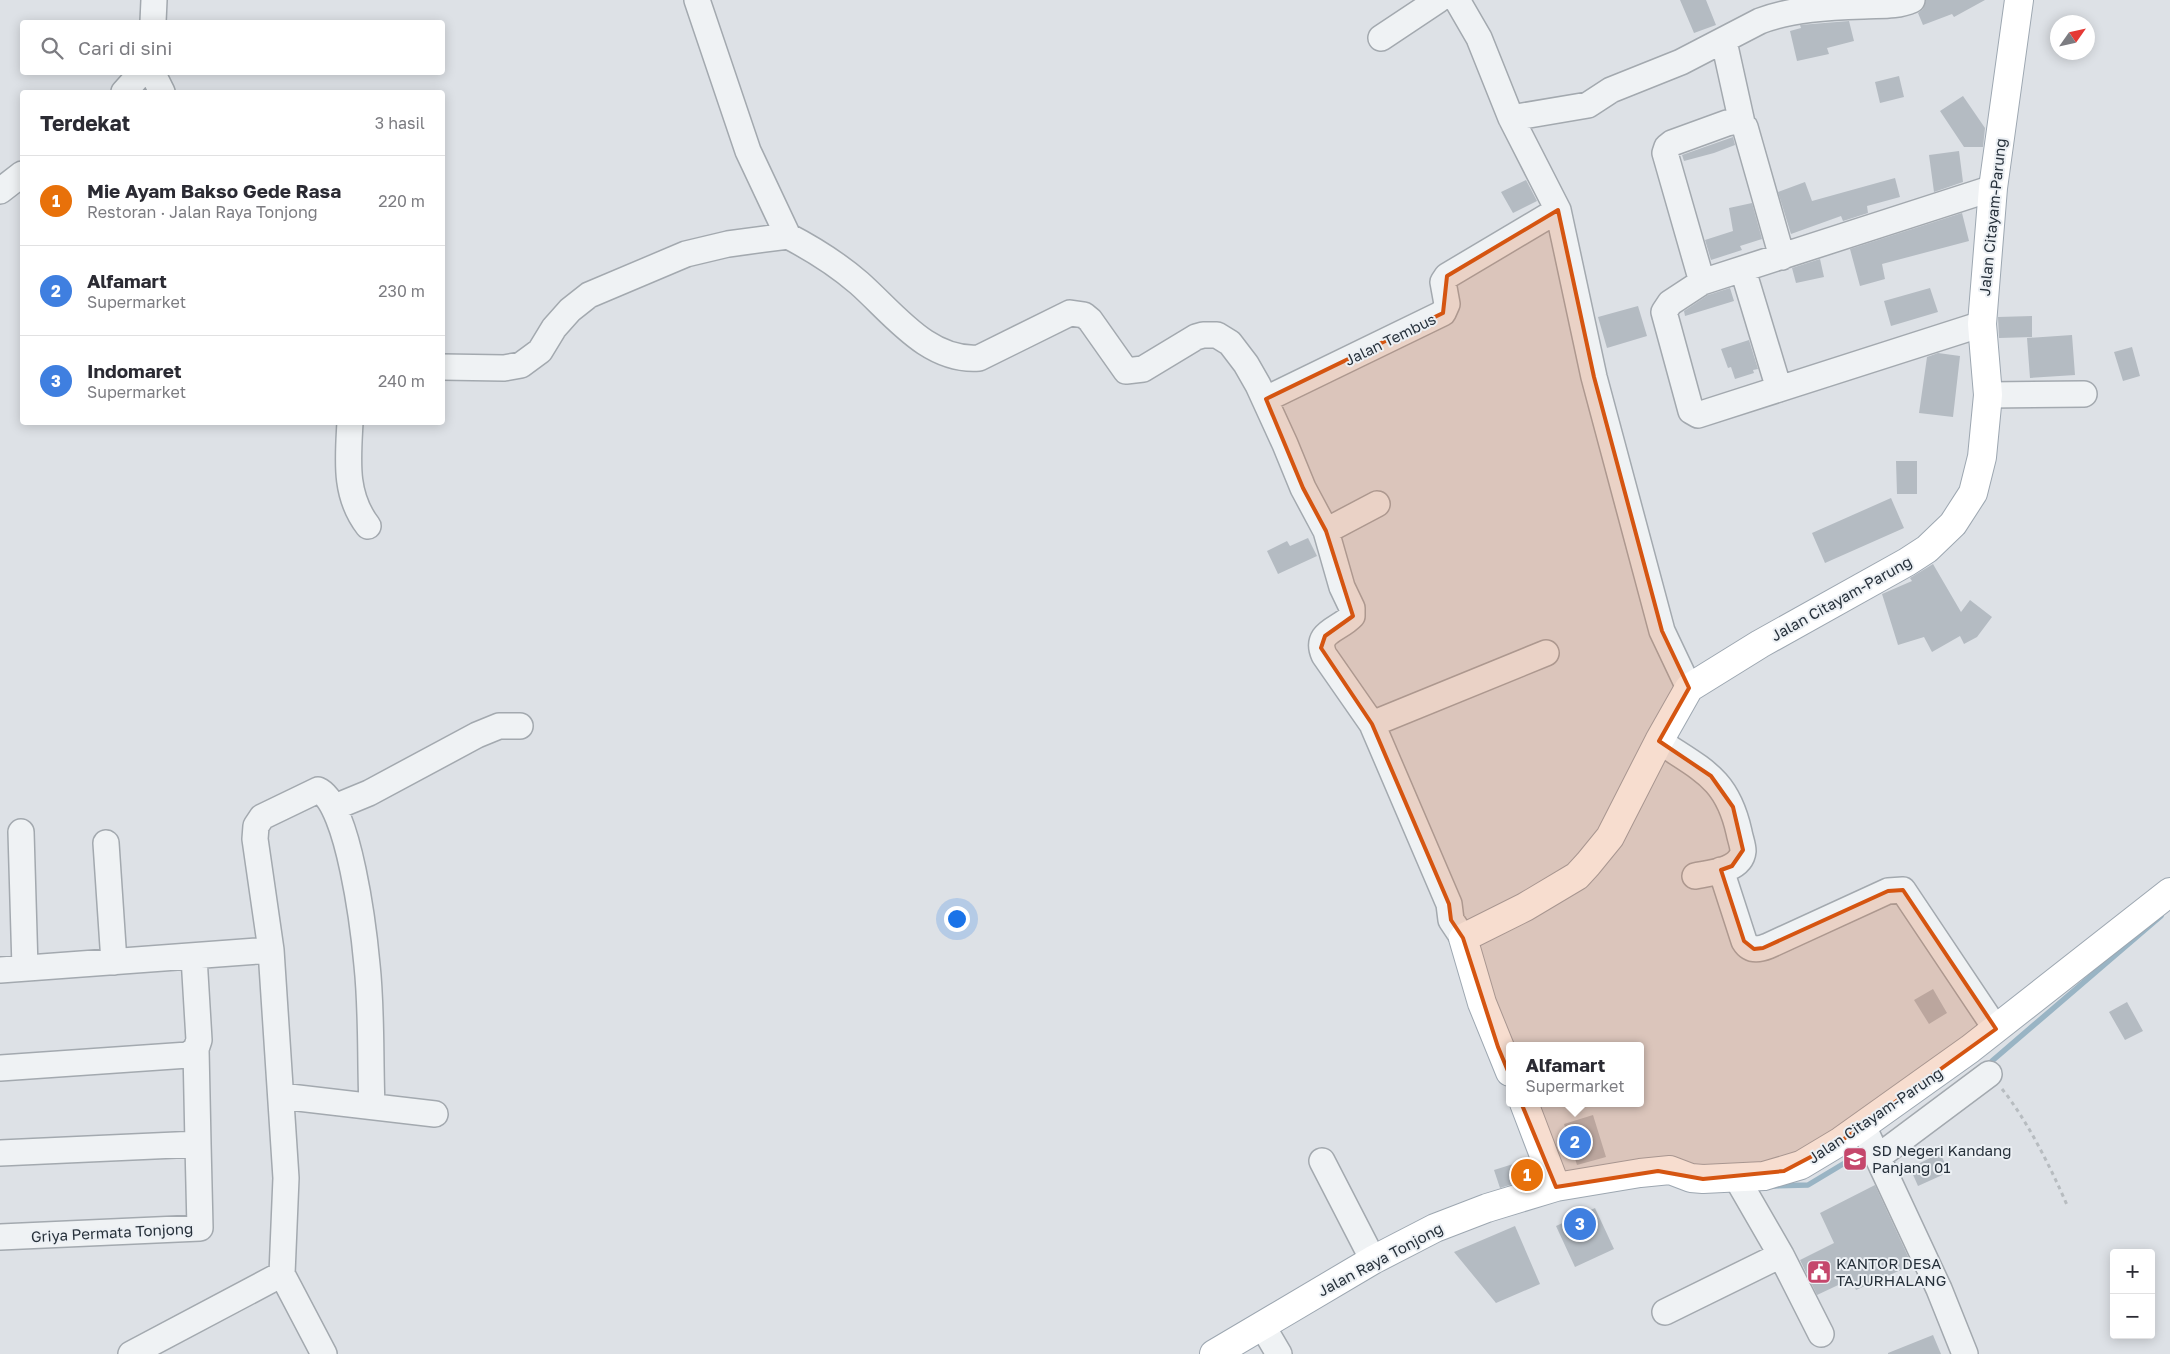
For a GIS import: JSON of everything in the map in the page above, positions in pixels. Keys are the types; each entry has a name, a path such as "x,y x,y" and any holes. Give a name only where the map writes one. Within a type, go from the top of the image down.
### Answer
{"main road":[{"name":"Jalan Citayam-Parung","path":"1463,938 1525,907 1577,876 1610,837 1659,740 1689,688 1760,644 1907,562 1941,536 1953,524 1973,493 1982,457 1988,396 1982,324 1993,188 2019,0"},
{"name":"Jalan Citayam-Parung","path":"1556,1188 1624,1175 1670,1170 1691,1178 1703,1179 1764,1176 1872,1144 1996,1029 2170,892"},
{"path":"1463,938 1482,1003 1506,1062"},
{"path":"1526,1107 1556,1188"},
{"name":"Jalan Raya Tonjong","path":"1214,1354 1373,1260 1435,1228 1487,1208 1556,1188"}],"street":[{"path":"153,20 154,0"},
{"path":"697,0 748,151 788,236"},
{"path":"1381,38 1438,0"},
{"path":"1457,0 1479,38 1511,118 1558,210 1594,377 1657,613 1665,639 1689,688"},
{"path":"1511,118 1588,105 1611,90 1681,62 1772,16 1824,8 1899,5 1912,0"},
{"path":"1725,46 1742,123 1745,127 1756,163 1782,257"},
{"path":"126,90 139,75"},
{"path":"154,75 161,90"},
{"path":"1702,282 1665,153 1667,147 1672,143 1732,122 1742,123"},
{"path":"0,191 20,176"},
{"path":"1982,324 1698,416 1691,411 1664,312 1670,303 1702,282 1993,188"},
{"name":"Jalan Tembus","path":"1266,399 1442,313 1447,304 1443,282 1447,276 1558,210"},
{"path":"445,367 504,368 521,365 540,351 554,328 570,310 589,295 686,254 728,244 788,236 833,262 858,282 901,324 934,348 952,356 966,359 979,358 1014,342 1062,316 1077,313 1090,320 1126,371 1143,369 1196,337 1210,334 1224,338 1237,350 1266,399 1303,488 1326,530 1342,587 1352,612 1349,619 1324,636 1321,641 1321,648 1372,724 1449,904 1451,920 1463,938"},
{"path":"1743,270 1780,389"},
{"path":"1988,396 2084,394"},
{"path":"350,425 349,482 357,513 368,526"},
{"path":"1326,530 1377,504"},
{"path":"1372,724 1546,653"},
{"path":"334,807 370,793 477,734 499,726 520,726"},
{"path":"1659,740 1711,776 1728,798 1737,823 1743,850 1741,858 1732,866 1695,876"},
{"path":"324,1354 282,1274 286,1178 282,1096 271,950 255,839 256,826 262,817 318,790 324,792 334,807 351,856 368,967 372,1106"},
{"path":"21,832 25,968"},
{"path":"106,843 114,962"},
{"path":"1721,870 1744,941 1748,947 1754,949 1768,946 1888,891 1903,890 1996,1029"},
{"path":"0,970 271,950"},
{"name":"Griya Permata Tonjong","path":"0,1237 200,1228 196,1049 199,1040 194,957"},
{"path":"0,1068 188,1055 196,1049"},
{"path":"1965,1354 1939,1289 1872,1144 1989,1074"},
{"path":"282,1096 435,1114"},
{"path":"0,1153 198,1144"},
{"path":"1322,1161 1373,1260"},
{"path":"1736,1178 1780,1255 1821,1334"},
{"path":"1665,1312 1780,1255"},
{"path":"131,1354 171,1345 282,1274"},
{"path":"1262,1325 1279,1354"}],"path":[{"path":"1989,1074 2011,1100 2052,1171 2067,1205"}],"highlighted area":[{"path":"1558,210 1594,377 1662,631 1689,688 1659,741 1711,776 1733,807 1743,850 1732,866 1721,870 1744,941 1754,949 1763,948 1888,891 1903,890 1996,1029 1841,1141 1784,1171 1703,1179 1658,1171 1556,1187 1498,1047 1463,938 1451,920 1449,904 1372,724 1321,648 1325,636 1353,616 1326,531 1303,488 1266,399 1443,313 1447,276"}],"building":[{"path":"1680,0 1706,0 1716,25 1694,33"},
{"path":"1926,0 1985,0 1954,17 1952,14 1923,25 1918,13 1923,9"},
{"path":"1849,21 1854,41 1827,48 1829,54 1797,61 1790,31 1801,28 1800,25"},
{"path":"1899,76 1904,97 1880,103 1875,82"},
{"path":"1963,96 1985,128 1983,147 1964,147 1940,111"},
{"path":"1733,137 1735,145 1684,161 1682,155"},
{"path":"1959,151 1963,182 1934,192 1929,155"},
{"path":"1895,178 1900,197 1867,206 1868,213 1843,221 1841,216 1791,234 1778,192 1805,182 1812,201"},
{"path":"1526,180 1537,201 1513,213 1501,192"},
{"path":"1752,203 1762,239 1740,246 1742,250 1711,260 1705,240 1733,231 1729,208"},
{"path":"1962,213 1969,241 1882,264 1885,279 1860,286 1850,249"},
{"path":"1820,259 1824,277 1796,283 1792,268"},
{"path":"1730,288 1734,301 1685,316 1684,311 1708,295"},
{"path":"1930,288 1938,312 1891,326 1884,301"},
{"path":"1638,306 1647,336 1607,348 1598,317"},
{"path":"2032,316 2032,337 1999,338 1998,317"},
{"path":"2072,335 2075,375 2030,378 2027,338"},
{"path":"1749,340 1758,369 1753,370 1754,373 1735,379 1731,367 1728,368 1721,349"},
{"path":"2132,347 2140,376 2123,381 2114,352"},
{"path":"1938,353 1960,356 1953,417 1919,413 1927,357"},
{"path":"1896,461 1917,461 1917,494 1897,494"},
{"path":"1891,498 1904,528 1825,563 1812,533"},
{"path":"1308,538 1317,556 1278,574 1267,551 1287,541 1290,546"},
{"path":"1933,564 1961,612 1970,600 1992,617 1977,637 1964,644 1960,636 1932,652 1924,637 1898,645 1882,594 1912,581 1910,578"},
{"path":"1933,989 1947,1013 1929,1024 1914,1000"},
{"path":"2127,1002 2143,1031 2125,1040 2109,1012"},
{"path":"1593,1115 1606,1157 1577,1165 1564,1124"},
{"path":"1940,1153 1949,1172 1918,1186 1910,1168"},
{"path":"1529,1159 1535,1177 1500,1188 1494,1170"},
{"path":"1875,1185 1912,1265 1856,1290 1851,1279 1817,1295 1800,1260 1834,1243 1820,1213"},
{"path":"1595,1208 1614,1249 1575,1267 1556,1226"},
{"path":"1515,1226 1540,1284 1496,1303 1454,1252"},
{"path":"1933,1335 1941,1354 1888,1354 1888,1353"}],"waterway":[{"path":"1992,1061 2161,916"},
{"path":"1772,1186 1808,1185 1868,1149"}],"place":[{"name":"Alfamart","path":"1575,1142"},
{"name":"SD Negeri Kandang Panjang 01","path":"1855,1159"},
{"name":"Mie Ayam Bakso Gede Rasa","path":"1527,1175"},
{"name":"Indomaret","path":"1580,1224"},
{"name":"KANTOR DESA TAJURHALANG","path":"1819,1272"}]}
